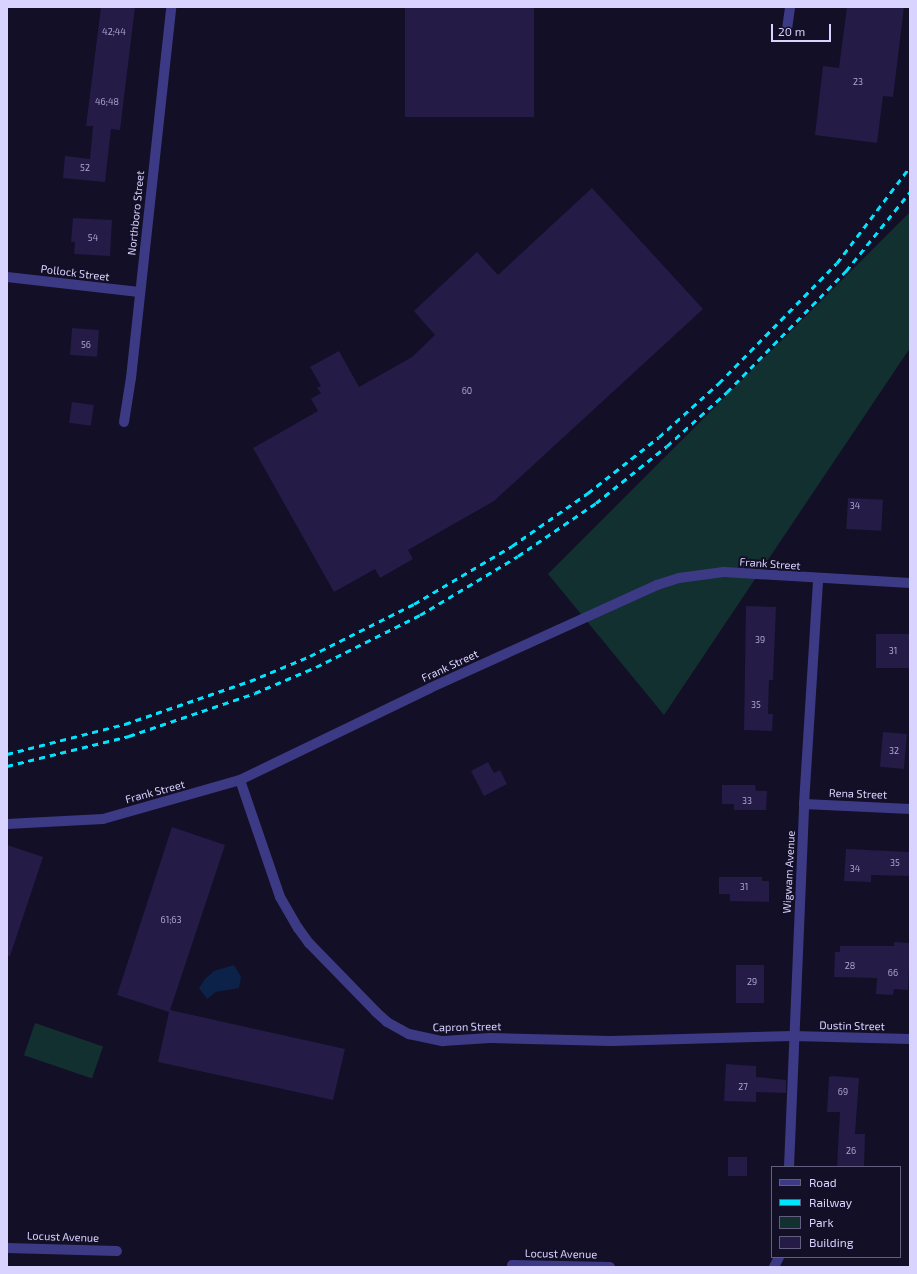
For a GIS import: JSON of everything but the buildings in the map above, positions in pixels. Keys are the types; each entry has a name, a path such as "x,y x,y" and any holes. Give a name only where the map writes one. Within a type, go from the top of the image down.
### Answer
{"street":[{"name":"Northboro Street","path":"124,422 171,7"},
{"path":"787,29 790,7"},
{"name":"Pollock Street","path":"7,277 139,292"},
{"name":"Frank Street","path":"7,824 103,819 240,780 430,688 656,585 690,575 714,572 910,583"},
{"name":"Wigwam Avenue","path":"789,1166 793,1036 804,804 818,579"},
{"name":"Capron Street","path":"240,780 280,897 298,928 308,943 376,1012 387,1022 409,1034 443,1041 490,1038 611,1041 793,1036"},
{"name":"Rena Street","path":"804,804 910,809"},
{"name":"Dustin Street","path":"793,1036 910,1039"},
{"name":"Locust Avenue","path":"7,1248 118,1251"},
{"path":"774,1267 778,1258"},
{"name":"Locust Avenue","path":"512,1265 610,1267"}],"green space":[{"path":"910,212 910,348 664,715 548,574"},
{"path":"35,1023 103,1046 92,1079 24,1055"}],"water":[{"path":"234,965 241,977 239,988 216,992 207,999 199,988 205,979 214,971"}],"railway":[{"path":"7,754 125,724 250,681 310,656 414,604 512,546 588,493 659,437 719,383 837,263 910,167"},
{"path":"7,766 129,736 255,693 316,667 420,615 518,556 596,503 667,446 727,392 846,271 910,192"}]}
